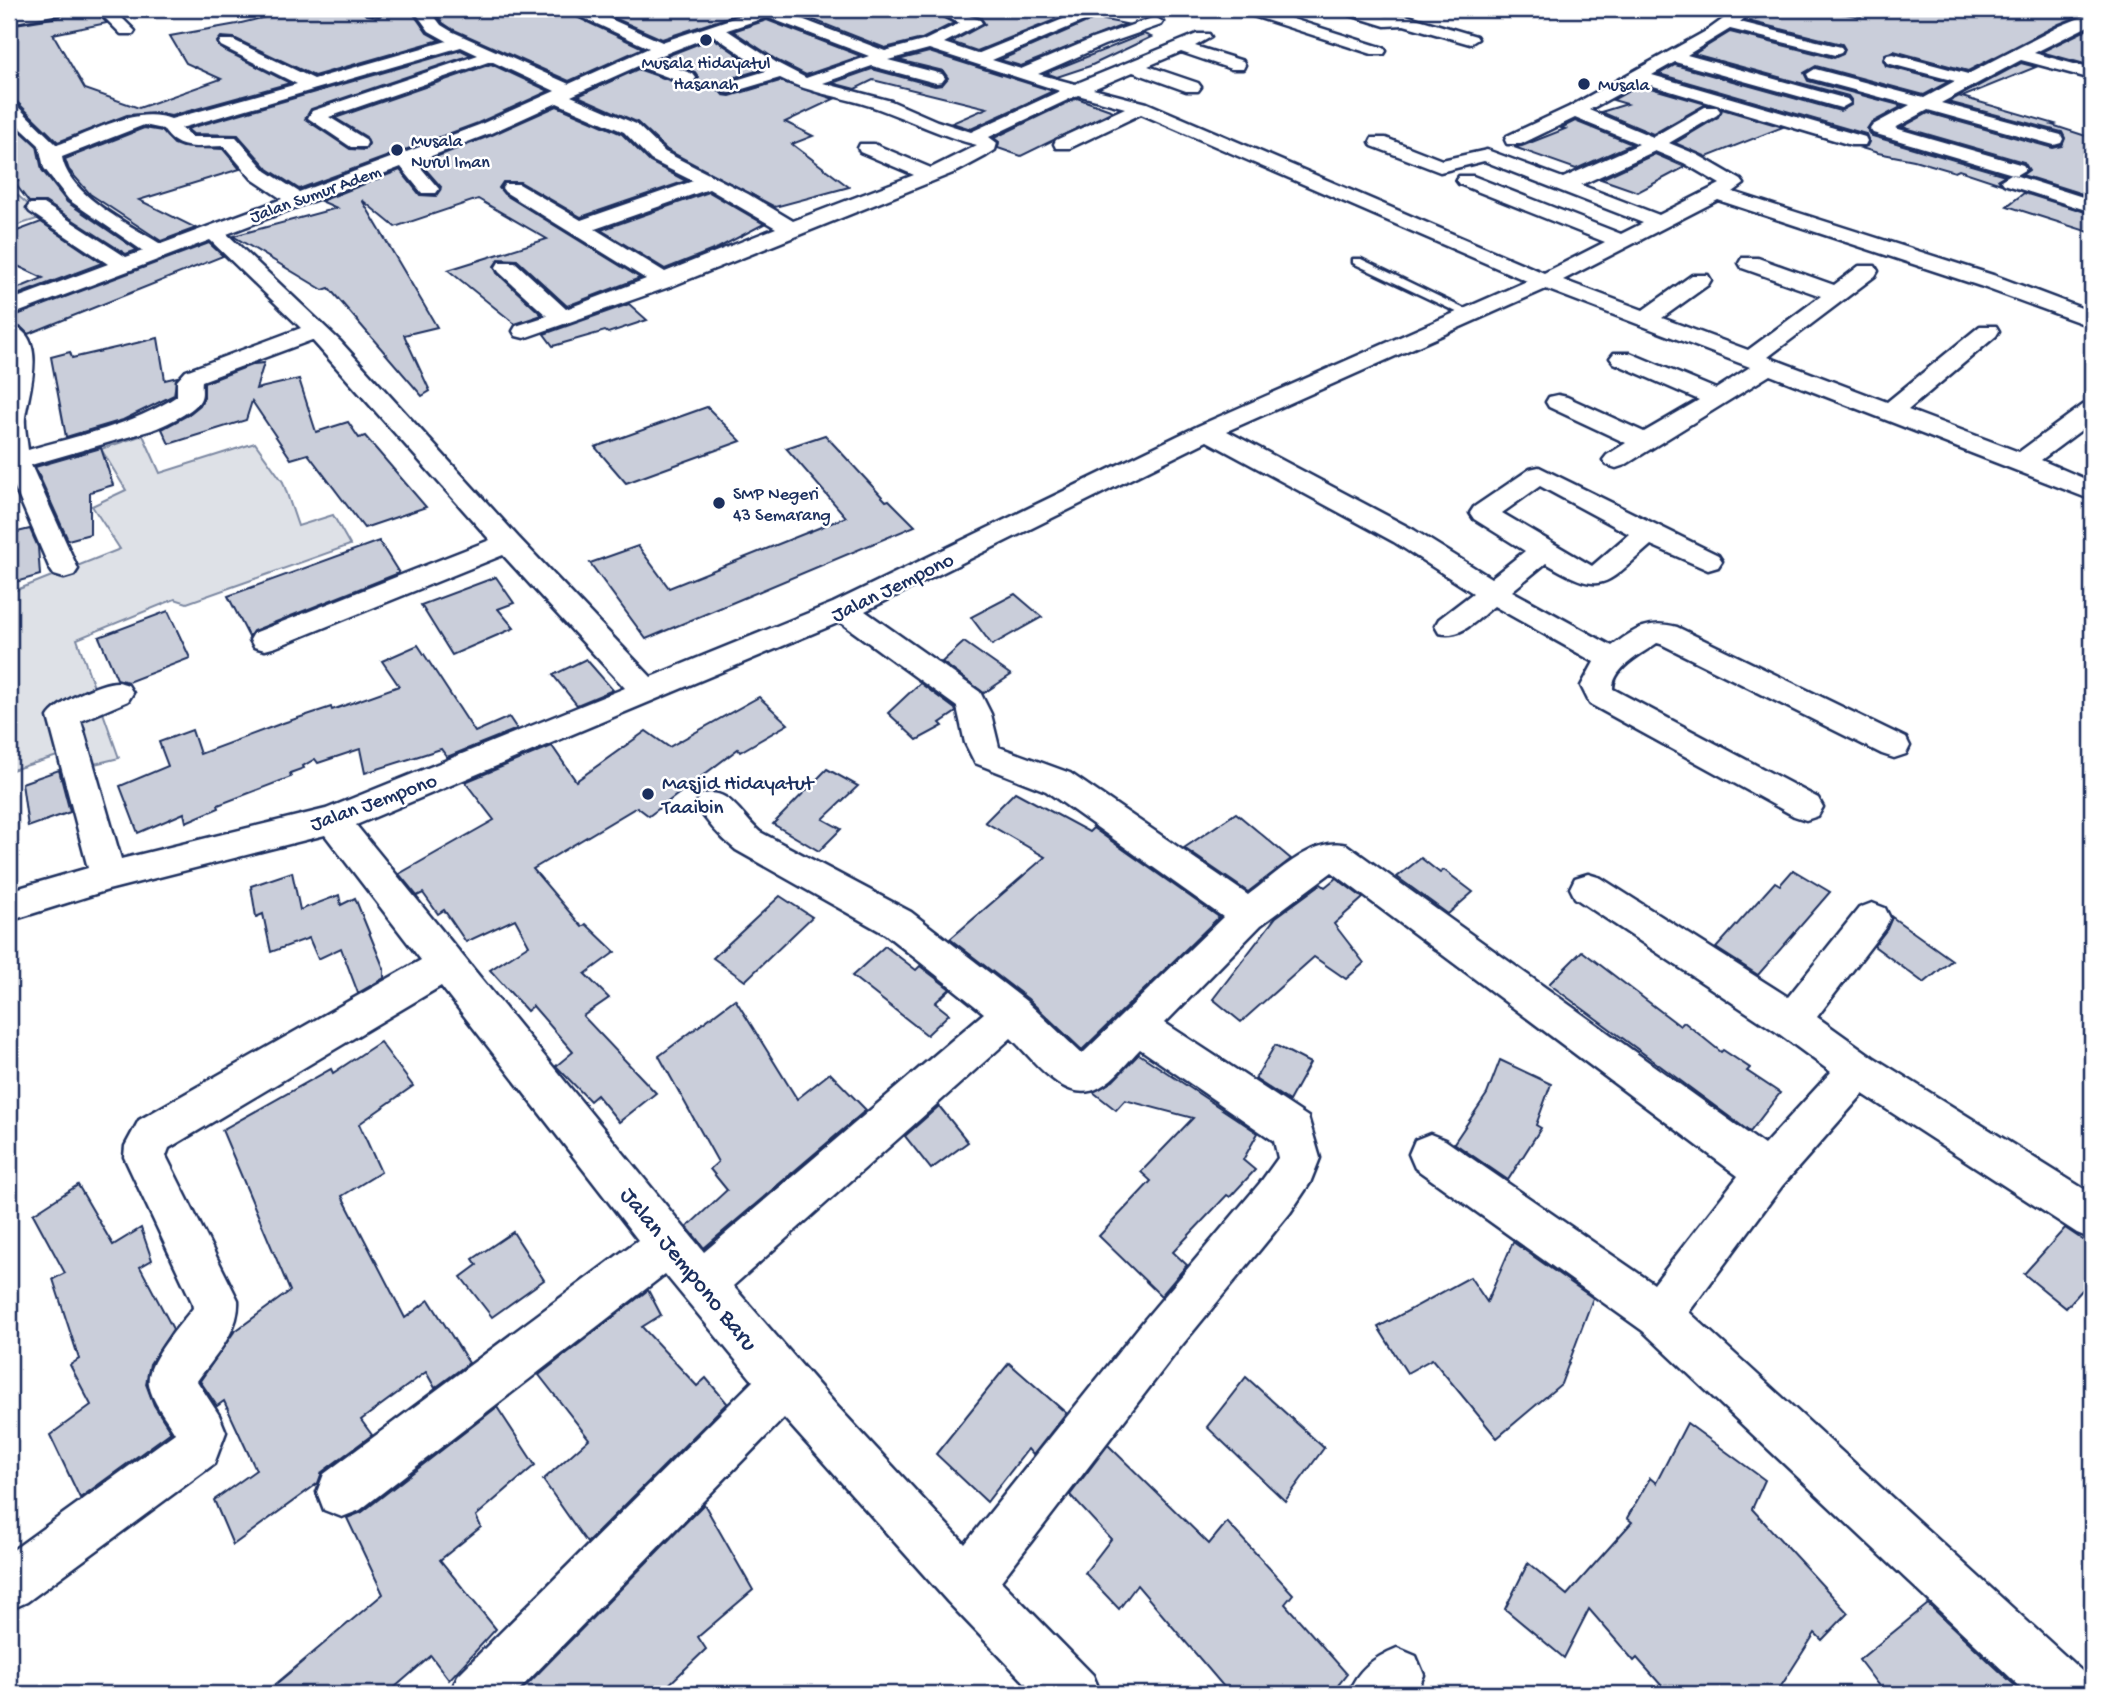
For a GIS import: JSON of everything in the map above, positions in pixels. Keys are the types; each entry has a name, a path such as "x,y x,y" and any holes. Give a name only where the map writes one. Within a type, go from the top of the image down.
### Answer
{"street":[{"path":"9,18 59,9"},
{"path":"104,9 127,31"},
{"path":"371,9 379,9"},
{"path":"421,9 436,28 630,128 651,151 741,198 791,229"},
{"path":"576,9 661,48"},
{"path":"805,84 878,58 929,44 974,23 936,9"},
{"path":"1246,9 1378,51"},
{"path":"1345,9 1389,21 1405,20 1470,39"},
{"path":"771,10 878,58 936,78"},
{"name":"Jalan Sumur Adem","path":"9,309 485,129 661,48 771,10"},
{"path":"1712,10 1808,55"},
{"path":"977,60 1088,14"},
{"path":"1328,34 1370,17"},
{"path":"2092,18 2066,29 1879,129 2014,175 2092,206"},
{"path":"1732,20 1835,56 1937,98 2054,139"},
{"path":"1514,140 1575,111 1732,20"},
{"path":"1022,75 1098,42 1156,22"},
{"path":"524,331 664,281 929,174 979,153 988,146 898,110 805,84 780,72 713,28"},
{"path":"970,139 1078,89 1203,37"},
{"path":"52,154 142,120 157,120 170,125 462,42"},
{"path":"227,43 313,85"},
{"path":"929,44 1022,75 1141,107 1545,281 2022,462 2092,492"},
{"path":"1181,47 1237,65"},
{"path":"2020,54 2092,74"},
{"path":"358,143 317,118 318,115 491,56"},
{"path":"1672,56 1865,109 1892,122"},
{"path":"636,59 687,78"},
{"path":"1893,59 1970,80"},
{"path":"1131,66 1192,87"},
{"path":"729,88 780,72"},
{"path":"1635,75 1858,141"},
{"path":"1815,75 1937,98"},
{"path":"1063,144 1141,107"},
{"path":"9,108 47,143 52,154 51,161 60,180 80,199 158,251"},
{"path":"1575,111 1691,159 1734,184 1721,195"},
{"path":"1565,186 1654,144 1711,111"},
{"path":"170,125 175,135 193,144 229,141 258,175 296,199"},
{"path":"1379,142 1447,167 1480,155 1488,156 1657,221"},
{"path":"867,148 929,174"},
{"path":"404,159 429,189"},
{"path":"1465,180 1621,241"},
{"path":"580,227 708,183"},
{"path":"512,188 580,227 664,281"},
{"path":"1721,195 1988,281 2092,320"},
{"name":"Jalan Jempono","path":"9,906 108,876 333,820 843,611 1207,432 1545,281 1657,221 1721,195"},
{"path":"37,208 123,265"},
{"path":"212,231 315,331 647,692"},
{"path":"1750,262 1837,294"},
{"path":"507,267 563,318"},
{"path":"1616,460 1718,399 1837,294 1867,271"},
{"path":"1646,319 1700,280"},
{"path":"16,461 162,417 189,399 189,382 194,376 315,331"},
{"path":"1890,412 1989,331"},
{"path":"9,332 19,342 22,373 12,420 16,461 64,569"},
{"path":"1622,358 1718,399"},
{"path":"1558,402 1646,443"},
{"path":"2022,462 2092,410"},
{"path":"1207,432 1404,536 1492,592 1613,660"},
{"path":"1564,459 1484,513 1587,575 1597,576 1648,533"},
{"path":"1539,475 1648,533 1708,561"},
{"path":"265,640 508,543"},
{"path":"1450,626 1544,550"},
{"path":"843,611 969,700 978,718 983,750 987,755 1058,782 1248,915"},
{"path":"1806,807 1601,696 1597,690 1597,681 1613,660 1651,633 1666,634 1894,746"},
{"path":"108,876 64,717 75,709 117,693"},
{"path":"713,804 732,828 748,841 898,923 1012,1013 1076,1074 1083,1076 1138,1026 1248,915 1326,858 1335,855 1767,1172"},
{"name":"Jalan Jempono Baru","path":"333,820 668,1244 785,1383 966,1584 1074,1694"},
{"path":"1588,888 1792,1021 1859,1070 2092,1218"},
{"path":"1792,1021 1872,918"},
{"path":"9,1584 201,1440 202,1432 173,1387 172,1376 216,1314 215,1300 145,1157 146,1146 154,1134 446,964"},
{"path":"702,1283 1012,1013"},
{"path":"966,1584 1162,1334 1296,1169 1299,1157 1293,1130 1138,1026"},
{"path":"1659,1315 1767,1172 1859,1070"},
{"path":"1430,1154 1659,1315 2067,1694"},
{"path":"342,1492 668,1244"},
{"path":"477,1694 785,1383"}],"lane":[{"path":"1357,261 1469,314"}],"shaded area":[{"path":"9,188 43,217 9,228"},
{"path":"143,435 160,473 255,443 283,482 298,526 333,515 350,545 187,603 175,599 77,639 119,758 86,766 77,750 9,771 9,593 120,549 92,506 126,490 101,449"}],"building":[{"path":"69,9 93,9 107,23 53,34 85,89 139,108 221,79 186,63 170,36 299,9 360,9 366,15 379,17 389,9 410,9 427,33 440,40 314,76 234,38 221,37 217,42 220,48 290,83 171,116 157,113 127,115 58,142 17,102 9,101 9,25 59,17"},
{"path":"432,9 565,9 570,14 643,48 569,81 452,29 443,23"},
{"path":"594,9 753,9 662,39"},
{"path":"786,9 926,9 954,23 922,39 885,48"},
{"path":"957,9 1082,9 977,51 951,42 985,24 981,18"},
{"path":"1094,9 1128,9 1105,20 1126,24 1021,66 1000,60 1094,19 1099,14"},
{"path":"1784,9 1821,9 1861,17 1862,9 2092,11 2059,24 1968,71 1894,51 1885,54 1883,60 1886,66 1948,82 1924,95 1816,66 1804,73 1808,81 1903,106 1871,123 1867,129 1872,136 2005,175 1998,179 2001,184 1959,170 1955,172 1861,148 1869,142 1866,134 1659,74 1675,65 1840,111 1851,105 1852,101 1848,96 1694,54 1730,32 1834,58 1843,54 1845,49 1842,44 1748,21 1770,13 1777,15"},
{"path":"767,20 861,56 806,75 778,61 733,31"},
{"path":"2092,27 2092,66 2041,52"},
{"path":"1144,34 1151,37 1090,66 1057,77 1046,73"},
{"path":"713,38 760,70 722,81 717,88 723,95 730,96 780,81 834,99 785,122 813,136 792,144 849,187 775,207 667,150 637,122 578,96 638,69 680,84 693,85 699,78 695,72 659,59"},
{"path":"461,50 471,55 311,109 305,119 350,149 365,150 369,144 366,137 335,118 491,64 549,91 478,123 299,189 268,169 238,135 193,134 187,129"},
{"path":"929,52 1053,91 971,129 952,123 987,108 873,80 855,89 832,83 872,69 935,86 942,85 948,78 943,71 898,60"},
{"path":"2021,63 2036,67 1962,97 2055,124 2052,125 2092,138 2092,197 2022,175 2029,170 2024,162 1902,127 1928,113 2053,148 2062,146 2065,138 2062,132 1948,102"},
{"path":"1640,85 1706,104 1653,134 1601,112 1627,104 1613,100"},
{"path":"1077,98 1113,111 1021,156 998,148 999,142 994,138"},
{"path":"557,106 622,134 650,162 686,181 581,217 520,182 503,182 499,188 504,194 640,278 567,306 517,260 499,259 494,266 497,273 542,315 515,324 448,270 547,239 478,199 395,227 362,200 437,327 404,335 430,391 422,396 329,288 323,290 233,236 337,208 321,201 400,170 420,195 436,196 441,187 420,163"},
{"path":"1722,109 1783,127 1707,157 1675,143 1718,117"},
{"path":"9,120 37,146 42,170 67,202 137,250 126,254 45,202 29,202 14,182 18,181 9,163"},
{"path":"1575,121 1632,144 1576,169 1514,147 1565,129 1561,128"},
{"path":"144,128 162,131 174,144 182,147 223,149 240,169 139,200 196,228 161,241 90,194 69,170 65,159"},
{"path":"1655,154 1685,167 1638,192 1601,179"},
{"path":"709,192 764,224 718,248 665,269 601,230"},
{"path":"2024,193 2092,214 2092,233 2007,206"},
{"path":"41,222 102,263 9,298 9,292 43,278 9,262 9,234"},
{"path":"209,243 223,256 28,334 9,322 9,318"},
{"path":"629,304 647,320 608,333 605,331 553,346 544,334"},
{"path":"158,338 165,380 177,377 174,395 123,420 66,437 51,357 70,352 72,358"},
{"path":"264,363 256,389 299,379 316,432 348,422 359,438 365,436 426,507 364,528 308,454 291,459 252,401 246,420 169,444 162,429 200,405 204,397 204,383 254,364"},
{"path":"707,407 741,441 626,483 595,447"},
{"path":"825,435 886,501 889,500 915,526 646,639 590,563 638,546 669,588 846,517 786,448"},
{"path":"101,448 113,485 90,492 90,534 68,540 35,467"},
{"path":"30,529 38,547 40,575 9,584 9,534"},
{"path":"379,541 399,573 253,631 249,637 228,596"},
{"path":"496,577 514,603 498,609 514,628 452,655 421,605"},
{"path":"1015,594 1042,617 992,645 971,617"},
{"path":"168,611 190,658 128,682 117,679 99,637"},
{"path":"964,642 1011,675 984,693 942,662"},
{"path":"418,645 475,732 509,717 517,729 447,757 441,749 365,773 360,749 318,763 315,759 303,766 304,768 290,773 291,777 218,805 219,808 186,822 184,813 138,833 120,786 168,766 159,742 192,730 200,754 280,724 331,707 332,710 399,686 382,661"},
{"path":"586,659 613,690 577,705 553,675"},
{"path":"920,683 956,712 940,723 943,726 917,740 888,713"},
{"path":"759,697 788,724 740,752 738,749 649,816 637,807 533,869 582,927 586,924 615,952 585,974 609,998 583,1016 656,1093 619,1122 597,1095 590,1101 556,1066 573,1052 533,1006 527,1011 490,970 529,945 515,919 466,942 444,910 438,914 423,893 417,896 399,874 494,820 465,782 552,746 576,781 646,731 669,747"},
{"path":"827,769 858,786 823,819 841,829 819,851 773,824"},
{"path":"59,770 70,812 28,827 22,783"},
{"path":"1015,792 1089,832 1093,828 1219,917 1082,1050 1028,999 950,939 1045,857 985,822"},
{"path":"1236,813 1291,859 1248,892 1184,848"},
{"path":"1421,858 1440,873 1444,870 1473,892 1448,914 1397,877"},
{"path":"1793,870 1830,892 1758,975 1716,948 1775,882 1780,885"},
{"path":"292,872 300,910 339,895 341,905 355,898 384,969 384,978 358,993 341,948 318,959 309,938 271,952 263,914 256,917 251,886"},
{"path":"1336,878 1363,898 1334,924 1364,963 1346,979 1314,957 1241,1022 1213,999 1276,917 1321,884 1325,887"},
{"path":"780,896 812,917 745,981 713,958"},
{"path":"1892,917 1952,960 1924,983 1874,946"},
{"path":"885,946 916,970 920,966 950,989 935,1003 949,1014 927,1035 852,976"},
{"path":"1582,951 1680,1026 1684,1022 1721,1052 1723,1050 1750,1068 1747,1071 1780,1093 1750,1132 1549,984"},
{"path":"735,999 797,1099 830,1073 866,1110 704,1248 687,1227 727,1190 710,1169 718,1162 659,1056"},
{"path":"380,1042 413,1086 359,1124 381,1172 342,1196 405,1318 429,1300 469,1363 435,1388 426,1372 361,1420 372,1435 322,1472 318,1483 233,1545 214,1500 256,1470 224,1401 217,1406 200,1381 234,1332 290,1291 222,1130 331,1069 333,1073"},
{"path":"1275,1045 1310,1063 1289,1101 1255,1079"},
{"path":"1139,1054 1258,1133 1243,1160 1255,1170 1230,1197 1227,1195 1173,1252 1187,1265 1161,1296 1099,1236 1151,1181 1141,1172 1193,1118 1125,1100 1116,1110 1093,1092 1113,1081"},
{"path":"1500,1060 1551,1084 1536,1125 1541,1128 1508,1180 1454,1143 1487,1094"},
{"path":"939,1106 968,1142 931,1169 905,1136"},
{"path":"78,1185 113,1245 141,1228 152,1260 140,1267 173,1329 150,1364 146,1384 154,1405 171,1432 80,1498 50,1435 91,1405 70,1365 79,1359 53,1279 65,1273 33,1214"},
{"path":"2065,1228 2092,1246 2092,1279 2066,1308 2024,1274"},
{"path":"513,1232 544,1280 492,1317 461,1277 477,1265 473,1259"},
{"path":"1513,1242 1593,1298 1561,1384 1497,1438 1432,1359 1407,1373 1378,1327 1470,1277 1487,1302"},
{"path":"648,1290 661,1315 642,1327 697,1386 706,1378 727,1403 587,1543 543,1480 589,1439 539,1375"},
{"path":"1009,1363 1066,1413 1033,1455 1028,1449 987,1502 936,1454"},
{"path":"1246,1377 1324,1448 1285,1501 1207,1427"},
{"path":"497,1407 535,1465 476,1516 481,1527 440,1560 496,1629 449,1680 431,1656 387,1694 264,1694 383,1594 347,1518 362,1512"},
{"path":"1687,1423 1765,1480 1752,1509 1848,1613 1822,1640 1815,1633 1776,1694 1669,1694 1637,1658 1634,1661 1589,1609 1564,1658 1505,1609 1528,1563 1567,1595 1632,1522 1627,1518 1650,1478 1656,1483"},
{"path":"1108,1445 1209,1544 1227,1522 1293,1594 1285,1604 1347,1674 1331,1694 1230,1694 1137,1585 1119,1609 1085,1573 1111,1539 1070,1495"},
{"path":"704,1504 753,1590 698,1637 706,1649 659,1694 518,1694"},
{"path":"1928,1604 2024,1694 1885,1694 1859,1660"}],"place":[{"name":"Musala Hidayatul Hasanah","path":"706,40"},
{"name":"Musala","path":"1584,84"},
{"name":"Musala Nurul Iman","path":"397,150"},
{"name":"SMP Negeri 43 Semarang","path":"719,503"},
{"name":"Masjid Hidayatut Taaibin","path":"648,794"}]}
